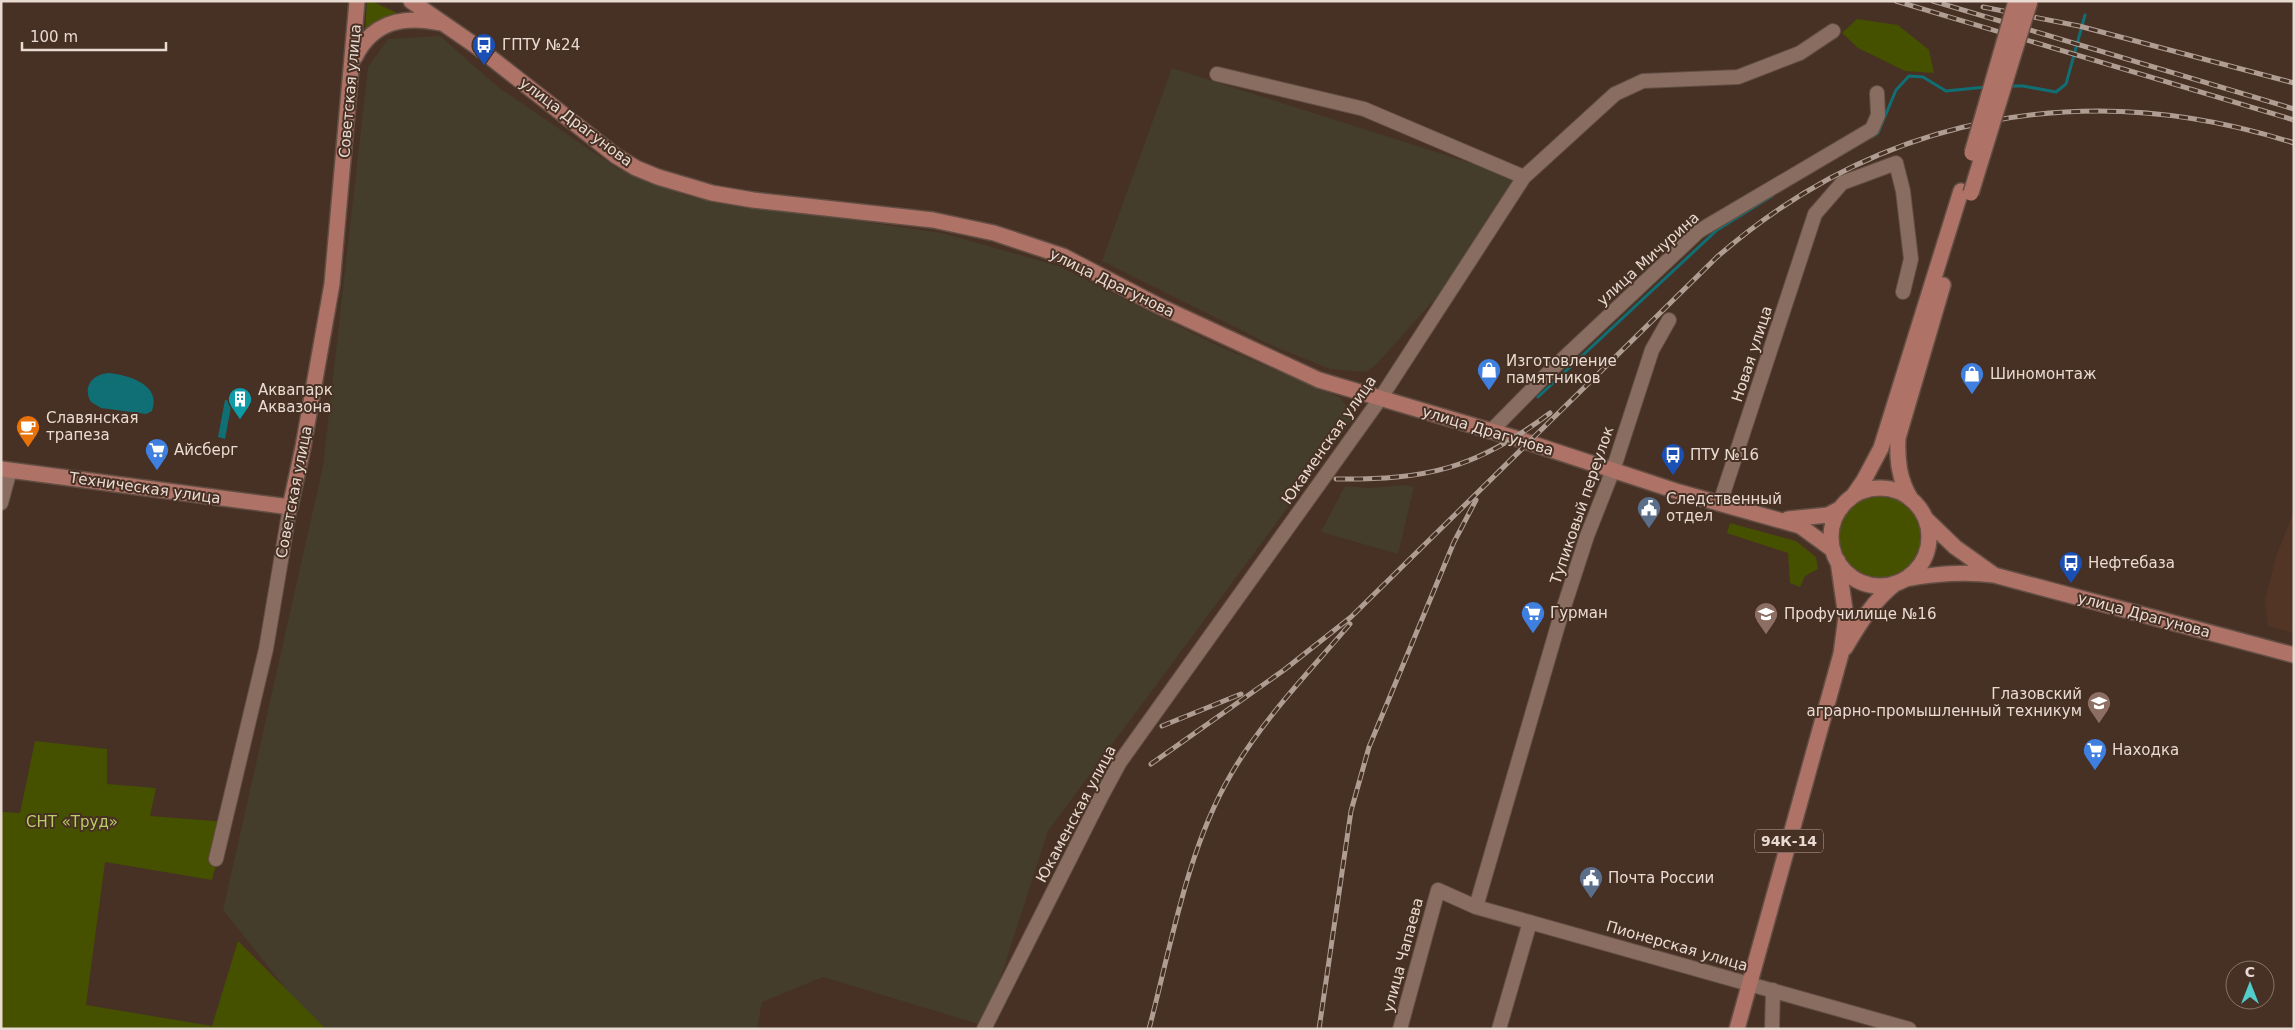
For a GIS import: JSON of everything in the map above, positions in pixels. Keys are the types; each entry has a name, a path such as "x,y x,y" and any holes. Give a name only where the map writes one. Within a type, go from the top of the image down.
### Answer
{"main road":[{"name":"Советская улица","path":"290,507 308,422 332,284 357,1"},
{"name":"улица Драгунова","path":"411,1 447,24 616,156 636,168 658,177 712,193 753,200 933,220 994,233 1063,256 1157,305 1319,380 1515,438 1720,504 1800,526 1819,538 1835,556"},
{"path":"1841,654 1865,614 1883,594 1919,567 1925,556 1929,537 1926,519 1911,499 1900,477 1897,454 1898,438 1966,192 2016,1"},
{"path":"1841,654 1846,617 1835,556 1832,526 1840,508 1853,496 1864,480 1881,448 2030,1"},
{"path":"352,62 361,44 374,32 389,23 409,19 447,24"},
{"name":"Техническая улица","path":"6,470 290,507"},
{"path":"1853,496 1864,490 1878,488 1891,489 1911,499"},
{"name":"улица Драгунова","path":"1772,518 1828,516 1840,508"},
{"name":"улица Драгунова","path":"1926,519 1955,547 1994,575"},
{"path":"1835,556 1845,570 1861,582 1872,585 1901,581"},
{"name":"улица Драгунова","path":"1901,581 1946,572 1994,575 2294,655"},
{"name":"94К-14","path":"1737,1029 1841,654"}],"street":[{"name":"Юкаменская улица","path":"984,1029 1117,768 1380,399 1524,176 1614,94 1643,82 1738,77 1800,53 1833,31"},
{"path":"1217,74 1364,109 1524,176"},
{"name":"улица Мичурина","path":"1490,432 1550,371 1699,231 1872,129 1878,115 1877,93"},
{"name":"Новая улица","path":"1720,504 1815,214 1842,183 1896,163 1903,190 1912,259 1903,292"},
{"name":"Тупиковый переулок","path":"1476,907 1561,616 1587,536 1613,470 1652,350 1669,320"},
{"path":"1,503 6,470"},
{"name":"Советская улица","path":"216,859 266,649 290,507"},
{"name":"Пионерская улица","path":"1438,890 1476,907 1750,983 1880,1025 1910,1029"},
{"name":"улица Чапаева","path":"1400,1029 1438,890"},
{"path":"1501,1028 1530,922"},
{"path":"1772,1029 1773,990"}],"shaded area":[{"path":"440,36 498,87 618,169 686,196 942,233 1059,266 1216,345 1341,398 1354,418 1048,831 985,1026 823,977 762,1002 757,1029 318,1029 223,910 323,466 368,67 388,39"},
{"path":"1172,68 1518,178 1442,291 1376,365 1366,372 1330,369 1273,346 1102,261"},
{"path":"1405,485 1414,487 1398,554 1321,532 1345,486 1368,488"},
{"path":"2294,511 2294,633 2268,626 2265,600 2276,557"}],"green space":[{"path":"367,1 371,1 406,17 365,34"},
{"path":"1857,19 1898,25 1929,50 1934,73 1905,71 1858,48 1842,33"},
{"path":"1873,494 1889,494 1905,501 1916,512 1923,528 1920,552 1911,566 1905,571 1889,578 1873,578 1857,571 1846,560 1839,544 1839,528 1846,512 1857,501"},
{"path":"1730,523 1796,541 1816,557 1818,569 1805,576 1800,587 1790,583 1788,553 1727,533"},
{"name":"СНТ «Труд»","path":"35,741 107,749 107,784 156,788 150,816 227,822 212,880 105,862 86,1005 212,1026 238,941 326,1029 1,1029 1,812 20,813"}],"water":[{"path":"109,373 134,379 148,388 154,402 152,411 146,414 101,408 91,402 88,391 91,382 98,376"},
{"path":"225,400 232,401 225,439 218,437"}],"waterway":[{"path":"2009,86 2023,86 2056,92 2066,84 2085,15"},
{"path":"1872,137 1878,133 1896,90 1909,76 1923,77 1946,91 1986,87"},
{"path":"1538,397 1717,230 1772,196"}],"railway":[{"path":"1896,1 2294,120"},
{"path":"1933,1 2294,109"},
{"path":"1983,7 2079,26 2294,83"},
{"path":"1151,764 1284,670 1351,617 1717,257 1781,208 1848,169 1918,140 1990,121 2064,112 2140,113 2217,123 2294,143"},
{"path":"1336,479 1397,477 1449,467 1474,459 1498,447 1550,413"},
{"path":"1319,1029 1351,811 1369,747 1454,542 1476,500"},
{"path":"1149,1029 1191,867 1215,805 1230,776 1256,735 1350,624"},
{"path":"1162,726 1241,694"}],"place":[{"name":"ГПТУ №24","path":"484,66"},
{"name":"Изготовление памятников","path":"1489,391"},
{"name":"Шиномонтаж","path":"1972,395"},
{"name":"Аквапарк Аквазона","path":"240,420"},
{"name":"Славянская трапеза","path":"28,448"},
{"name":"Айсберг","path":"157,471"},
{"name":"ПТУ №16","path":"1673,476"},
{"name":"Следственный отдел","path":"1649,529"},
{"name":"Нефтебаза","path":"2071,584"},
{"name":"Гурман","path":"1533,634"},
{"name":"Профучилище №16","path":"1766,635"},
{"name":"Глазовский аграрно-промышленный техникум","path":"2099,724"},
{"name":"Находка","path":"2095,771"},
{"name":"Почта России","path":"1591,899"}]}
